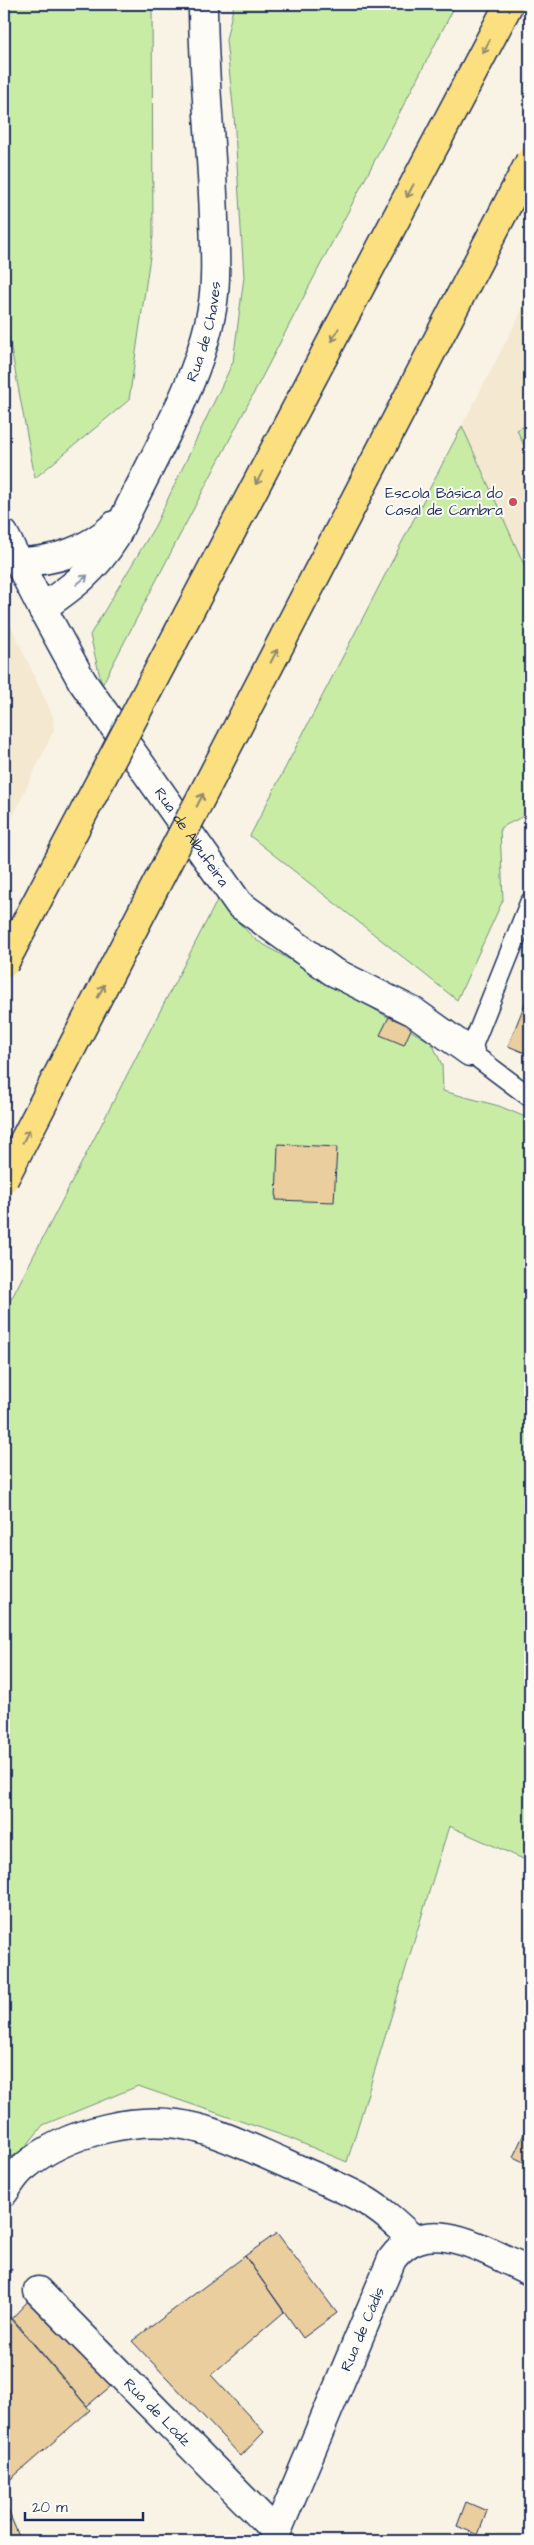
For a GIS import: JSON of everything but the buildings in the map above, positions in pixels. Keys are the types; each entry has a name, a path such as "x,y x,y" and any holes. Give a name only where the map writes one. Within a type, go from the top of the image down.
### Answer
{"highway":[{"path":"4,964 508,4"},
{"path":"4,1179 530,162"}],"street":[{"name":"Rua de Chaves","path":"42,608 82,581 115,538 190,381 200,355 212,309 215,241 203,51 203,4"},
{"path":"19,562 40,562 86,548 102,537 125,515"},
{"name":"Rua de Albufeira","path":"4,534 82,681 239,904 332,971 414,1012 470,1052"},
{"path":"4,2192 22,2168 48,2151 82,2136 136,2122 176,2124 197,2128 235,2141 362,2198 386,2215 414,2240 426,2236 449,2236 530,2271"},
{"name":"Rua de Cádis","path":"275,2537 392,2260 401,2248 414,2240"},
{"name":"Rua de Lodz","path":"38,2291 275,2537"}],"lane":[{"path":"530,902 470,1052 530,1097"}],"shaded area":[{"name":"Escola Básica do Casal de Cambra","path":"530,295 530,578 462,426"},
{"path":"4,611 53,716 54,730 4,835"}],"green space":[{"path":"4,4 152,4 153,236 129,400 35,478 4,311"},
{"path":"234,4 456,4 102,685 90,635 155,526 233,362 244,277 234,115 226,40"},
{"path":"530,424 530,459 517,430"},
{"path":"462,426 530,578 530,813 500,828 503,900 457,1000 250,836"},
{"path":"220,895 233,917 256,940 432,1043 442,1065 443,1091 499,1106 530,1119 530,1862 449,1826 347,2162 287,2137 138,2086 43,2125 4,2174 4,1313"}],"place":[{"name":"Escola Básica do Casal de Cambra","path":"513,502"}]}
